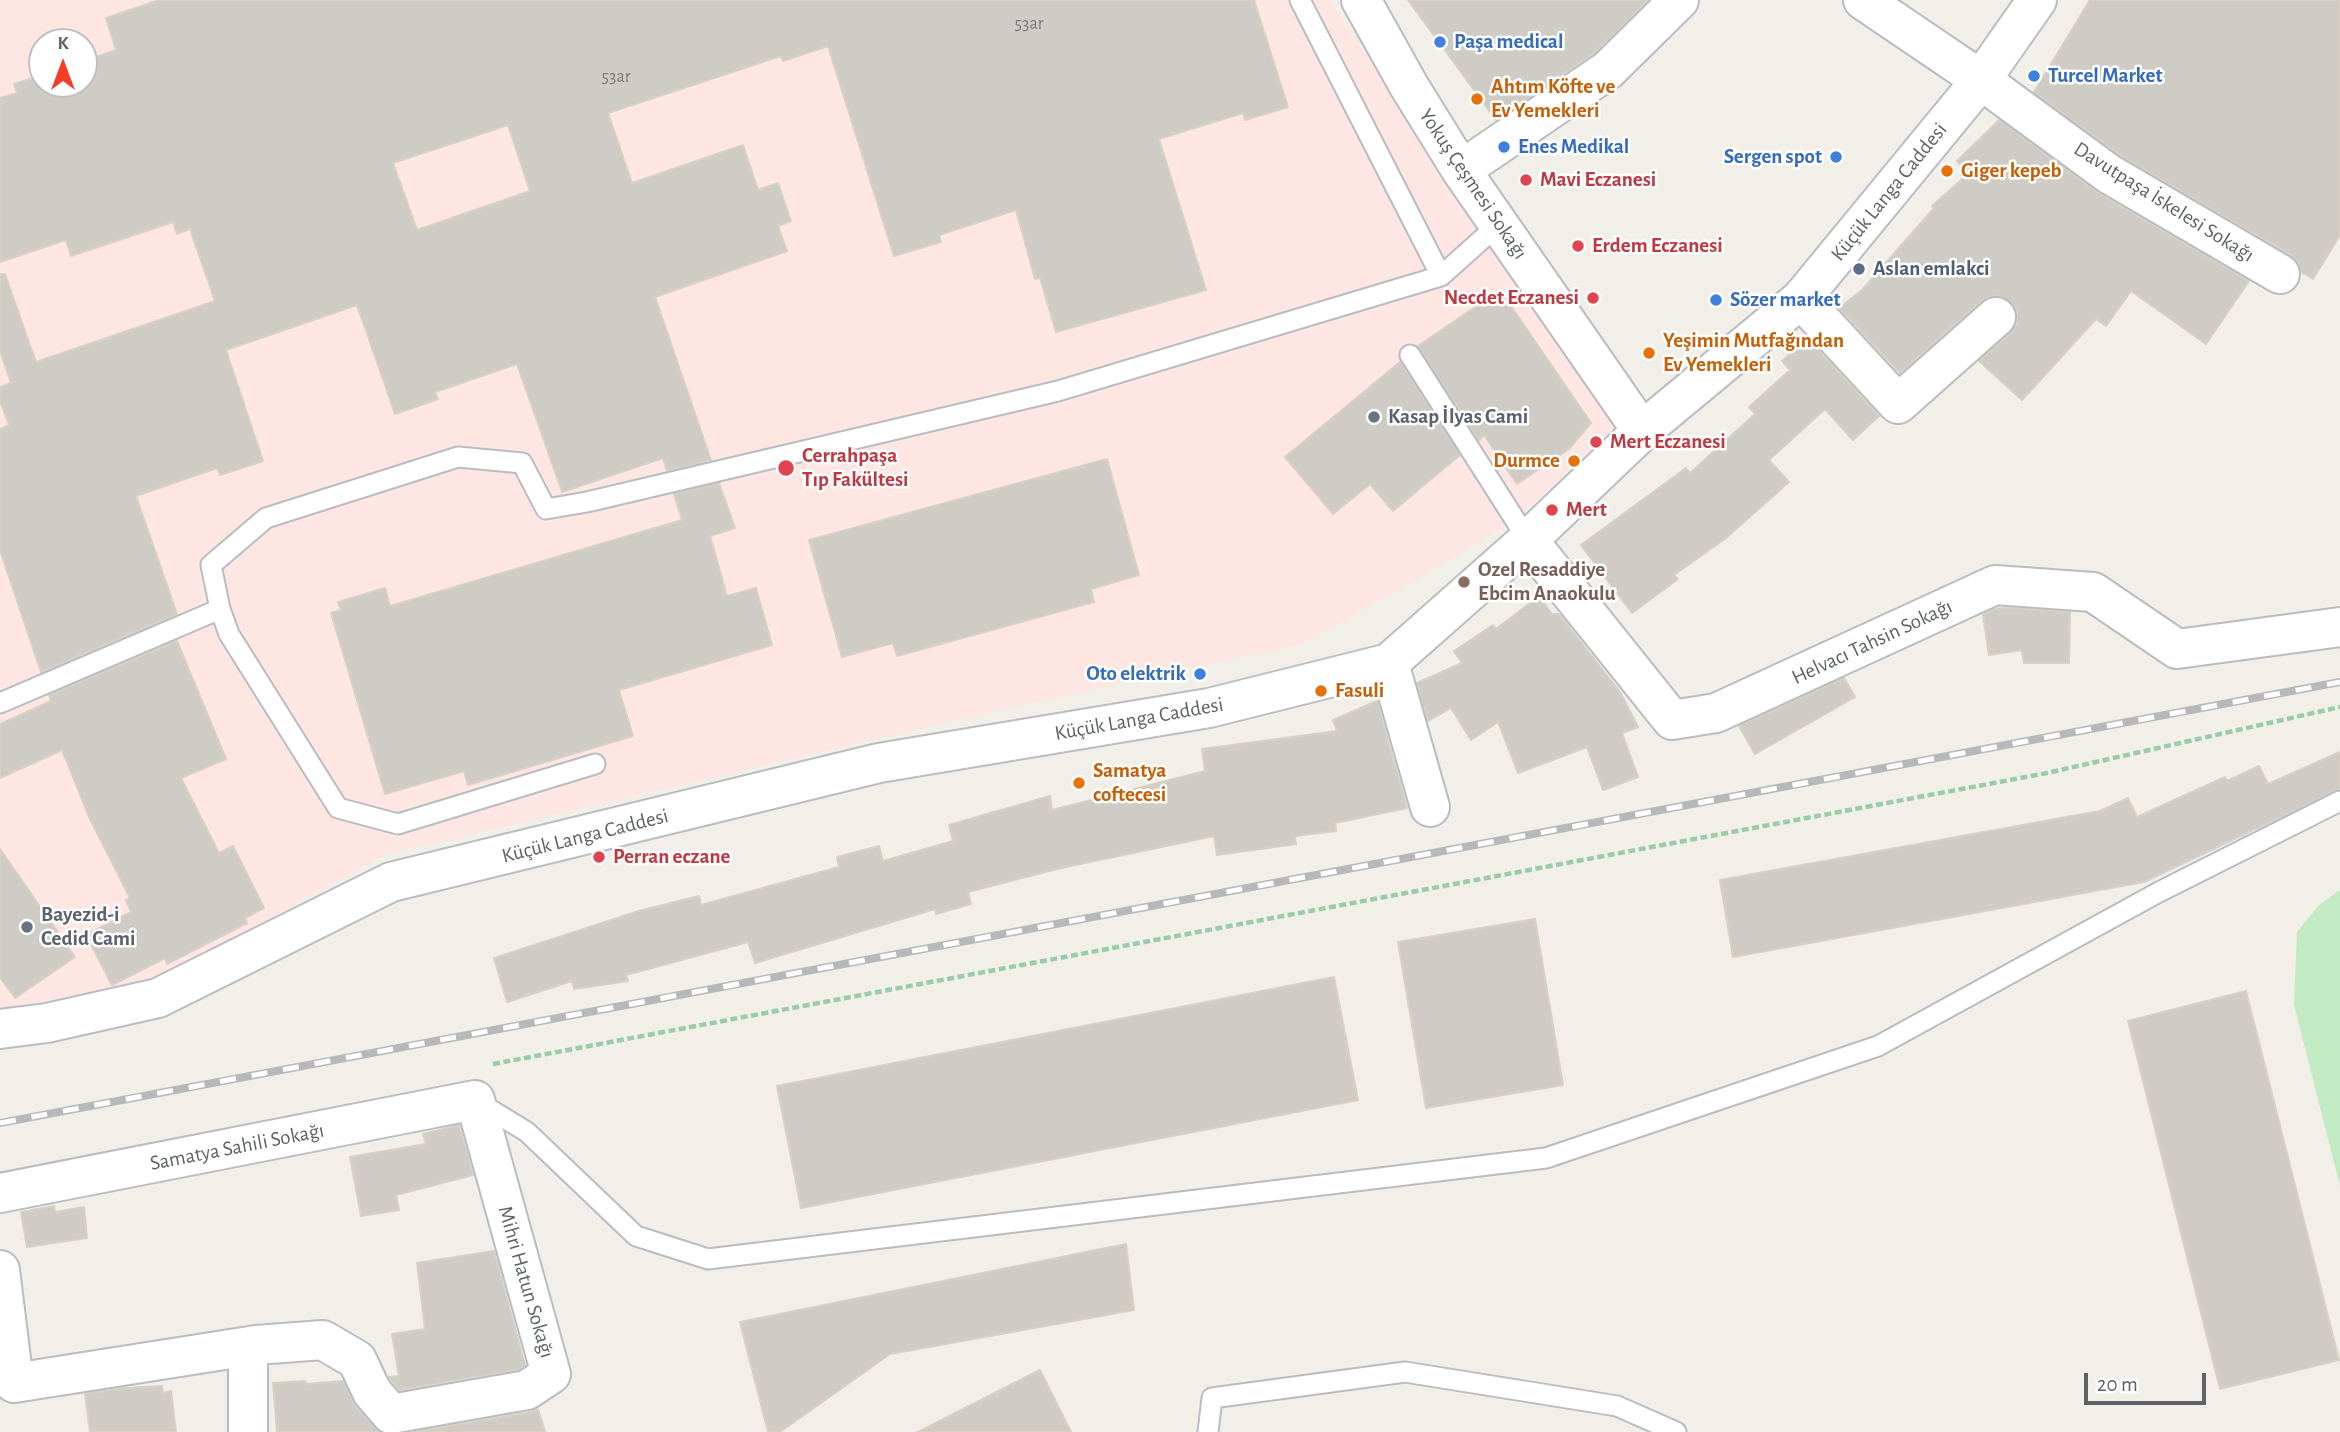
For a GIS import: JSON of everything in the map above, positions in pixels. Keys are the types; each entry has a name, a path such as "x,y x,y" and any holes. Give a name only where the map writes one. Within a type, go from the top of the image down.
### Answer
{"street":[{"name":"Yokuş Çeşmesi Sokağı","path":"1361,0 1409,86 1461,170 1642,431"},
{"path":"1461,170 1608,70 1679,0"},
{"name":"Davutpaşa İskelesi Sokağı","path":"1863,0 1982,80 2109,174 2280,274"},
{"name":"Küçük Langa Caddesi","path":"0,1029 47,1023 158,998 391,882 879,763 1209,709 1390,663 1528,540 1642,431 1801,299 1982,80 2037,0"},
{"path":"1801,299 1898,404 1996,317"},
{"name":"Helvacı Tahsin Sokağı","path":"1528,540 1672,720 1716,713 1995,585 2092,592 2178,649 2340,627"},
{"path":"1390,663 1430,807"},
{"name":"Samatya Sahili Sokağı","path":"0,1193 480,1083"},
{"name":"Mihri Hatun Sokağı","path":"0,1270 14,1383 248,1347 323,1340 357,1360 372,1392 391,1414 527,1390 551,1374 480,1083"},
{"path":"248,1347 248,1432"}],"lane":[{"path":"1300,0 1441,276"},
{"path":"595,764 398,824 338,808 229,634 220,608 211,565 266,518 458,457 522,463 546,509 587,502 1058,391 1441,276 1499,223"},
{"path":"1410,355 1528,540"},
{"path":"0,703 220,608"},
{"path":"480,1083 636,1236 708,1259 1546,1158 1878,1046 2159,891 2340,801"},
{"path":"1208,1432 1212,1398 1405,1372 1617,1406 1676,1432"}],"path":[{"path":"480,1083 2034,775 2340,706"}],"shaded area":[{"name":"Cerrahpaşa Tıp Fakültesi","path":"0,0 1329,0 1624,419 1518,518 1403,588 1301,644 1004,709 387,854 157,980 0,1009"}],"green space":[{"path":"2340,890 2340,1186 2294,1005 2297,932 2319,905"}],"building":[{"path":"159,0 1254,0 1288,107 1245,120 1243,113 1159,139 1206,290 1056,332 1040,278 1035,279 1016,210 939,235 941,242 894,256 828,46 783,61 781,56 608,113 632,183 743,145 758,190 778,183 791,221 778,226 787,251 655,297 711,460 667,471 663,458 562,492 517,364 435,392 438,399 395,414 357,305 226,350 263,461 220,475 217,468 136,496 177,614 41,672 0,550 0,429 9,425 0,401 0,387 11,383 0,351 0,274 5,274 36,362 215,301 190,229 177,234 173,222 71,256 66,240 0,262 0,98 17,93 14,84 28,80 28,98 98,98 98,56 116,50 106,18","holes":["508,125 530,191 417,230 393,163"]},
{"path":"1408,0 1648,0 1594,53 1496,120"},
{"path":"2090,0 2340,0 2340,235 2313,279 2301,272 2299,263 2291,255 2121,156 2034,92"},
{"path":"1999,120 2098,193 2249,281 2206,344 2131,291 2106,326 2096,319 2022,400 1979,361 2011,333 2017,323 2017,312 2013,303 2004,297 1992,296 1981,301 1900,373 1839,308 1862,290 1934,208 1932,206 1969,173 1957,161"},
{"path":"1500,290 1591,423 1569,449 1517,484 1484,435 1479,440 1418,346"},
{"path":"1807,338 1879,416 1853,440 1825,409 1769,460 1789,482 1726,538 1674,575 1678,579 1632,613 1581,545 1686,468 1690,473 1755,414 1749,407 1790,370 1782,361"},
{"name":"Kasap İlyas Cami","path":"1400,362 1460,455 1393,511 1370,484 1333,514 1285,457"},
{"path":"1107,459 1139,575 1091,589 1094,602 897,656 893,643 842,657 809,540"},
{"path":"719,483 735,528 710,536 727,596 756,588 772,645 619,690 633,736 468,785 464,771 385,794 331,613 341,610 338,602 385,588 390,606 682,520 674,494"},
{"path":"1539,596 1552,614 1559,614 1620,692 1638,727 1622,733 1638,777 1603,790 1587,747 1518,773 1498,722 1471,740 1451,708 1428,721 1417,683 1462,663 1454,651 1493,625 1496,629"},
{"path":"1995,609 2070,612 2069,663 2024,663 2022,650 1989,655 1983,615"},
{"path":"177,641 226,759 181,778 219,853 233,846 264,908 245,918 247,923 167,964 165,958 112,985 86,935 131,912 126,900 130,898 89,817 62,750 0,778 0,724 51,701 49,695"},
{"path":"1844,678 1855,697 1755,754 1739,726"},
{"path":"1377,701 1407,808 1335,823 1336,831 1295,836 1296,844 1217,855 1214,836 1061,868 968,892 971,904 936,914 935,909 755,963 748,942 626,975 628,981 574,989 572,981 507,1002 494,958 639,911 699,896 701,905 839,867 837,857 879,846 883,861 953,841 949,825 1050,796 1052,810 1205,771 1202,749 1337,731 1333,720"},
{"path":"2340,752 2340,789 2144,882 1733,957 1720,880 2100,811 2128,798 2137,817 2225,777 2227,781 2259,766 2268,784"},
{"name":"Bayezid-i Cedid Cami","path":"0,849 75,957 15,998 0,977"},
{"path":"1535,919 1563,1085 1426,1108 1398,942"},
{"path":"1334,977 1358,1100 801,1208 777,1086"},
{"path":"2246,991 2339,1360 2220,1389 2128,1021"},
{"path":"459,1125 473,1175 396,1195 399,1210 361,1216 350,1157 426,1144 423,1134"},
{"path":"54,1206 55,1212 84,1207 87,1238 27,1247 21,1212"},
{"path":"1126,1244 1134,1310 890,1354 780,1432 768,1432 740,1322"},
{"path":"494,1251 525,1365 519,1369 399,1390 389,1377 399,1376 392,1334 425,1329 417,1263"},
{"path":"1040,1370 1071,1432 918,1432"},
{"path":"305,1381 306,1384 343,1381 355,1406 380,1432 277,1432 273,1383"},
{"path":"162,1386 163,1393 171,1391 176,1432 90,1432 85,1394"},
{"path":"538,1409 545,1432 415,1432 531,1412"}],"railway":[{"path":"0,1123 2340,682"}],"place":[{"name":"Paşa medical","path":"1440,42"},
{"name":"Turcel Market","path":"2034,76"},
{"name":"Ahtım Köfte ve Ev Yemekleri","path":"1477,99"},
{"name":"Enes Medikal","path":"1504,147"},
{"name":"Sergen spot","path":"1836,157"},
{"name":"Giger kepeb","path":"1947,171"},
{"name":"Mavi Eczanesi","path":"1526,180"},
{"name":"Erdem Eczanesi","path":"1578,246"},
{"name":"Aslan emlakci","path":"1859,269"},
{"name":"Necdet Eczanesi","path":"1593,298"},
{"name":"Sözer market","path":"1716,300"},
{"name":"Yeşimin Mutfağından Ev Yemekleri","path":"1649,353"},
{"name":"Kasap İlyas Cami","path":"1374,417"},
{"name":"Mert Eczanesi","path":"1596,442"},
{"name":"Durmce","path":"1574,461"},
{"name":"Cerrahpaşa Tıp Fakültesi","path":"786,468"},
{"name":"Mert","path":"1552,510"},
{"name":"Ozel Resaddiye Ebcim Anaokulu","path":"1464,582"},
{"name":"Oto elektrik","path":"1200,674"},
{"name":"Fasuli","path":"1321,691"},
{"name":"Samatya coftecesi","path":"1079,783"},
{"name":"Perran eczane","path":"599,857"},
{"name":"Bayezid-i Cedid Cami","path":"27,927"}]}
